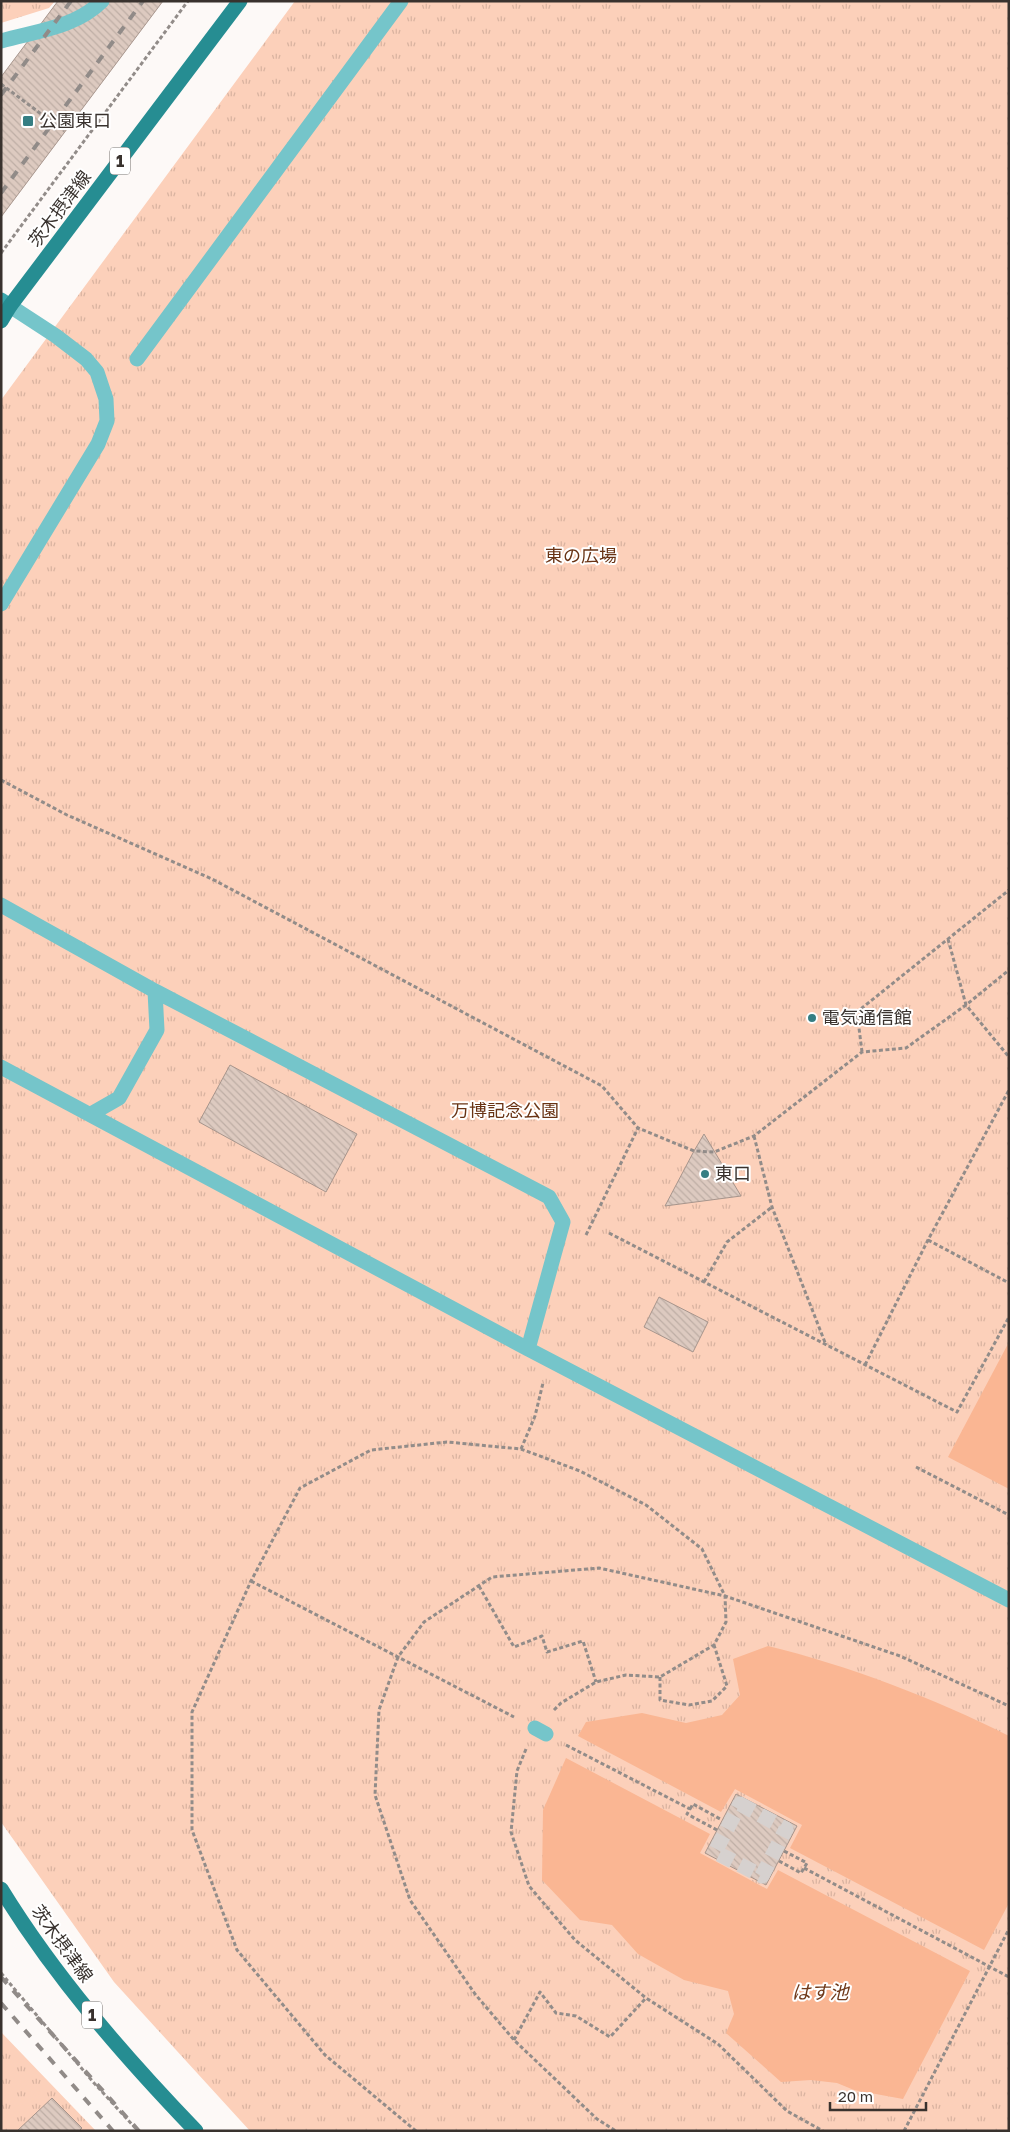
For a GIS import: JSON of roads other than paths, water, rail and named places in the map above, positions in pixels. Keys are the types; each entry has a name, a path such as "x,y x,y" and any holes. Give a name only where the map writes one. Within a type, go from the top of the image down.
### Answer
{"main road":[{"name":"茨木摂津線","path":"1,321 6,303 240,1"},
{"name":"茨木摂津線","path":"1,1889 20,1920 62,1977 109,2035 196,2131"}],"street":[{"path":"1,40 73,22 92,11 102,1"},
{"path":"137,358 401,1"},
{"path":"1,604 98,444 107,421 106,399 96,372 91,366 56,336 6,303"},
{"path":"1,906 155,991 549,1197 563,1222 528,1349"},
{"path":"91,1114 119,1098 157,1030 155,991"},
{"path":"1,1066 548,1360 1009,1600"}],"water":[{"path":"1009,1342 1009,1489 948,1457"},
{"path":"768,1646 829,1663 891,1684 952,1709 1009,1736 1009,1903 984,1950 790,1848 802,1825 735,1789 721,1812 578,1736 586,1722 642,1713 686,1723 722,1715 740,1695 733,1659"},
{"name":"はす池","path":"566,1758 710,1834 700,1853 767,1889 778,1870 970,1971 903,2099 854,2090 837,2083 811,2080 781,2082 726,2033 734,2014 728,1991 684,1980 638,1954 612,1925 580,1920 542,1880 543,1810"}],"tunnel":[{"path":"740,1804 786,1829 762,1876 715,1852 740,1804"}],"railway":[{"path":"1,95 71,1"},
{"path":"1,193 143,1"},
{"path":"1,1977 139,2131"},
{"path":"1,2003 113,2131"}],"place":[{"name":"公園東口","path":"28,121"},
{"name":"電気通信館","path":"812,1018"},
{"name":"東口","path":"705,1174"}],"park label":[{"name":"東の広場","path":"581,556"},
{"name":"万博記念公園","path":"505,1111"}]}
